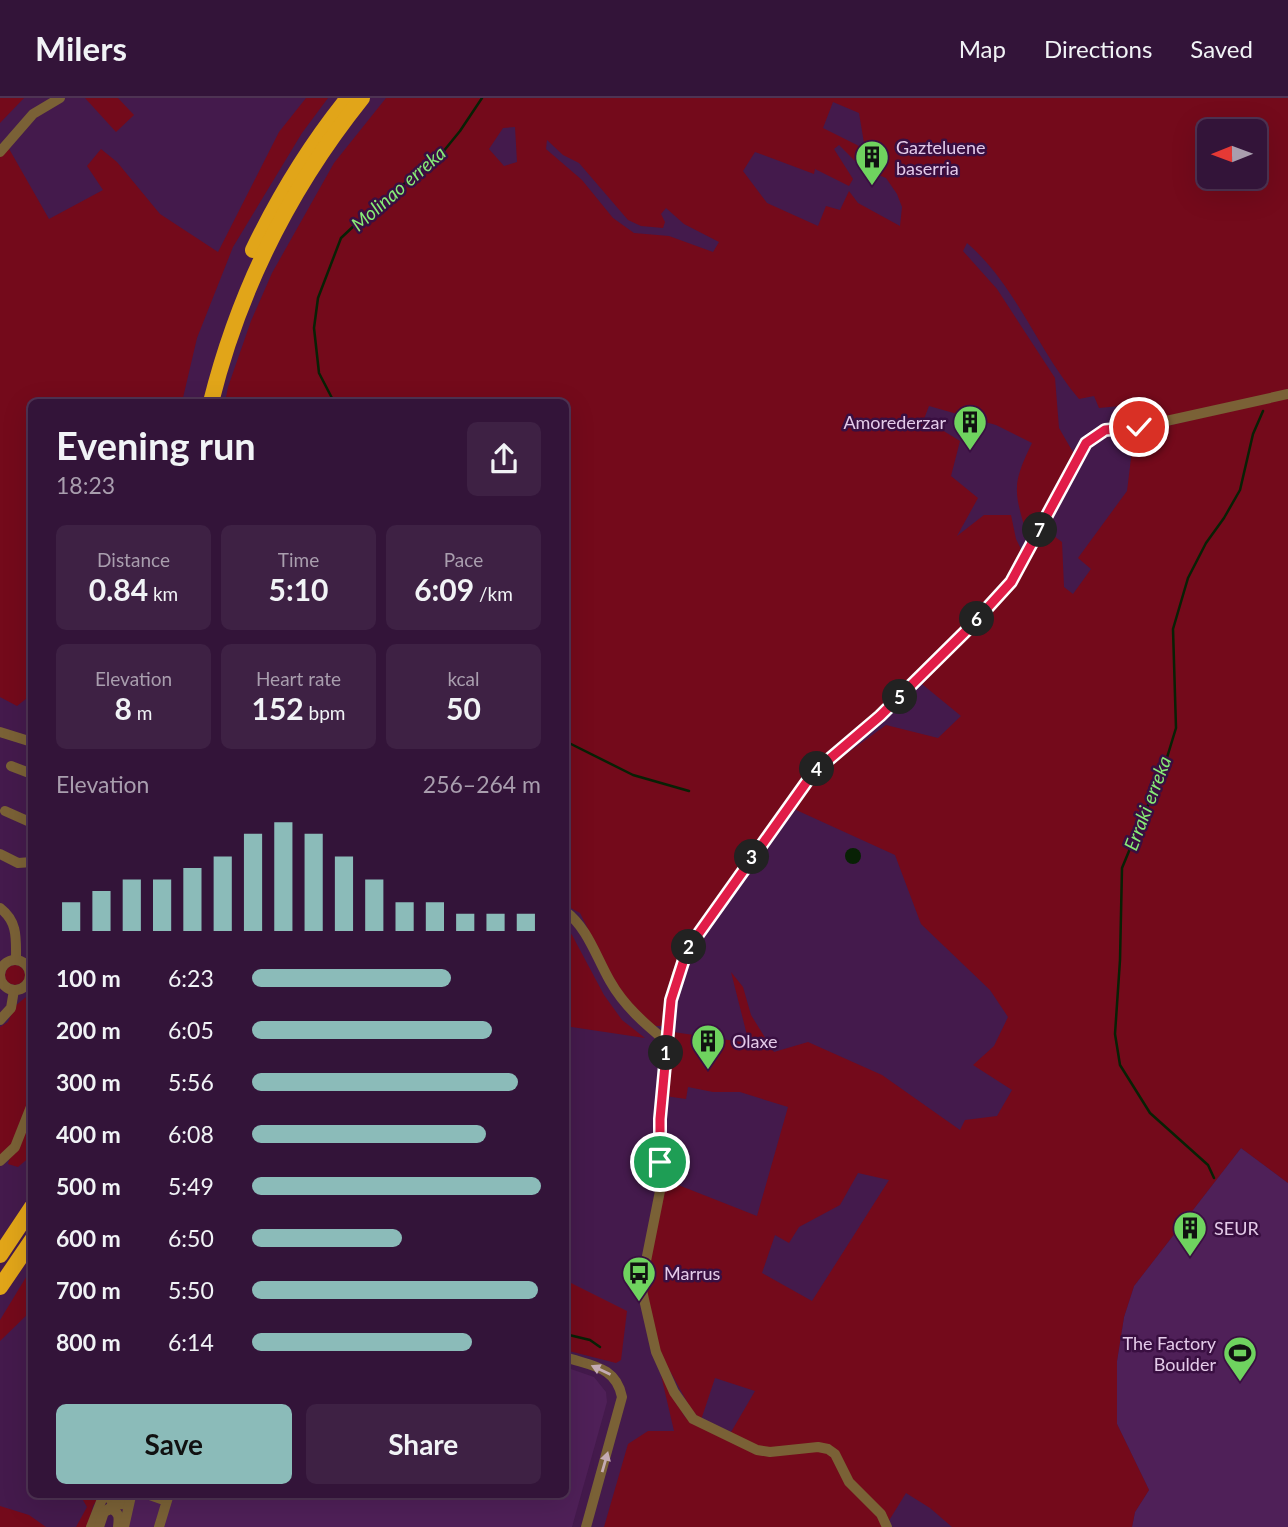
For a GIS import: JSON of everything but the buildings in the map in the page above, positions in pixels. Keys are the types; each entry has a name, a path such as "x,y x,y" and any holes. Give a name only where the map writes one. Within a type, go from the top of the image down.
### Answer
{"highway":[{"path":"201,399 222,327 262,232 298,168 348,98"},
{"path":"212,399 235,320 272,237 307,174 362,98"},
{"path":"0,1255 28,1214"},
{"path":"0,1243 8,1233 21,1225"},
{"path":"0,1287 28,1246"},
{"path":"0,1300 12,1279 17,1263"}],"street":[{"path":"0,152 33,114 60,98"},
{"path":"887,1527 881,1514 849,1482 835,1454 828,1449 818,1447 770,1452 757,1450 693,1419 674,1392 656,1352 640,1286 660,1191 660,1119 669,1020 677,974 687,950 799,791 821,765 855,739 889,707 976,621 1011,582 1086,443 1105,430 1139,427 1288,394"},
{"path":"0,732 28,741"},
{"path":"11,766 28,772"},
{"path":"5,811 28,821"},
{"path":"0,854 18,863 28,862"},
{"path":"0,908 15,925 16,960"},
{"path":"569,914 584,931 621,998 636,1016 667,1041"},
{"path":"28,967 16,960 3,966 1,983 14,990 28,984"},
{"path":"0,1020 11,1008 14,990"},
{"path":"654,1031 662,1030 669,1020"},
{"path":"0,1161 15,1147 28,1114"},
{"path":"569,1358 610,1373 617,1380 622,1397 586,1527"},
{"path":"91,1527 104,1498"},
{"path":"108,1498 117,1504 123,1515 121,1527"},
{"path":"99,1527 104,1512 117,1504 126,1503 129,1498"},
{"path":"121,1527 130,1498"},
{"path":"159,1527 168,1498"},
{"path":"104,1512 116,1512 121,1527"}],"shaded area":[{"path":"0,98 24,98 0,123"},
{"path":"85,98 118,98 134,115 116,132"},
{"path":"306,98 328,98 302,133 233,247 197,338 183,399 28,399 28,697 17,706 0,697 0,156 8,147 49,219 103,190 87,166 101,149 117,162 160,214 218,252 279,132"},
{"path":"386,98 1288,98 1288,391 1165,417 1120,422 1120,406 1099,408 1094,396 1079,399 999,278 967,243 963,251 997,289 1055,378 1059,428 1074,454 1036,533 1028,539 1017,491 1020,471 1032,443 996,425 929,406 924,419 960,441 951,476 978,498 957,536 984,515 1011,515 1016,539 1023,553 1011,575 983,609 837,750 681,950 674,969 662,1026 652,1026 618,989 580,913 569,907 569,399 226,399 251,321 272,273 334,163","holes":["833,102 859,113 865,149 823,128","515,127 517,162 504,166 489,149 503,128","547,140 563,155 579,163 628,220 641,226 663,228 665,222 661,214 666,208 684,224 719,242 713,252 669,236 634,233 613,218 582,180 546,149","839,145 862,168 886,178 902,207 900,226 858,203 849,191 840,210 826,206 818,226 767,203 743,171 755,152 814,174 815,169 849,186 853,179 834,149"]},
{"path":"1288,397 1288,1183 1241,1148 1134,1286 1124,1317 1117,1361 1117,1424 1149,1490 1135,1512 1132,1527 952,1527 930,1508 906,1493 885,1527 604,1527 628,1444 648,1431 674,1431 661,1375 685,1417 727,1439 755,1391 715,1378 701,1420 691,1409 660,1353 644,1284 663,1179 757,1216 788,1107 740,1092 713,1092 688,1087 686,1099 665,1096 673,1032 749,1043 731,972 743,987 751,1015 774,1052 808,1042 882,1075 960,1130 965,1120 997,1116 1012,1090 973,1065 994,1046 1008,1017 990,990 921,924 895,855 794,809 820,773 886,725 938,738 961,716 922,684 1015,582 1047,531 1062,542 1064,587 1073,594 1091,569 1078,558 1127,491 1134,434","holes":["858,1173 889,1180 812,1301 762,1273 775,1235 789,1243 799,1227 840,1205"]},
{"path":"850,848 856,848 861,856 859,862 850,864 845,859 845,853"},
{"path":"569,932 604,995 622,1020 645,1038 569,1027"},
{"path":"15,965 22,968 25,975 22,982 15,985 8,982 5,975 8,968"},
{"path":"28,995 28,1159 18,1167 8,1164 13,1147 0,1158 0,1027 8,1022 15,1006"},
{"path":"1241,1148 1288,1183 1288,1527 1132,1527 1135,1512 1149,1490 1117,1424 1117,1361 1124,1317 1134,1286"},
{"path":"28,1274 28,1314 0,1341 0,1320"},
{"path":"569,1282 627,1311 621,1360 616,1363 569,1351"},
{"path":"569,1368 594,1377 606,1392 607,1402 572,1527 124,1527 126,1519 117,1498 569,1498"},
{"path":"82,1498 98,1498 93,1506 88,1527 76,1527 87,1507"},
{"path":"0,1506 29,1515 46,1527 0,1527"}],"waterway":[{"name":"Molinao erreka","path":"332,399 319,373 314,328 318,298 341,238 375,206 438,158 482,98"},
{"name":"Erraki erreka","path":"1214,1178 1208,1165 1150,1113 1120,1065 1115,1034 1122,868 1165,764 1176,728 1173,629 1188,578 1206,543 1240,490 1253,434 1263,411"},
{"name":"Molinao erreka","path":"569,743 633,775 689,791"},
{"path":"569,1335 590,1340 600,1347"}],"place":[{"name":"Gazteluene baserria","path":"872,187"},
{"name":"Amorederzar","path":"970,452"},
{"name":"Olaxe","path":"708,1071"},
{"name":"SEUR","path":"1190,1258"},
{"name":"Marrus","path":"639,1303"},
{"name":"The Factory Boulder","path":"1240,1383"}],"route":[{"path":"660,1162 660,1119 671,1000 677,974 687,950 805,782 821,765 880,716 969,628 1011,582 1086,443 1105,430 1139,427"}]}
